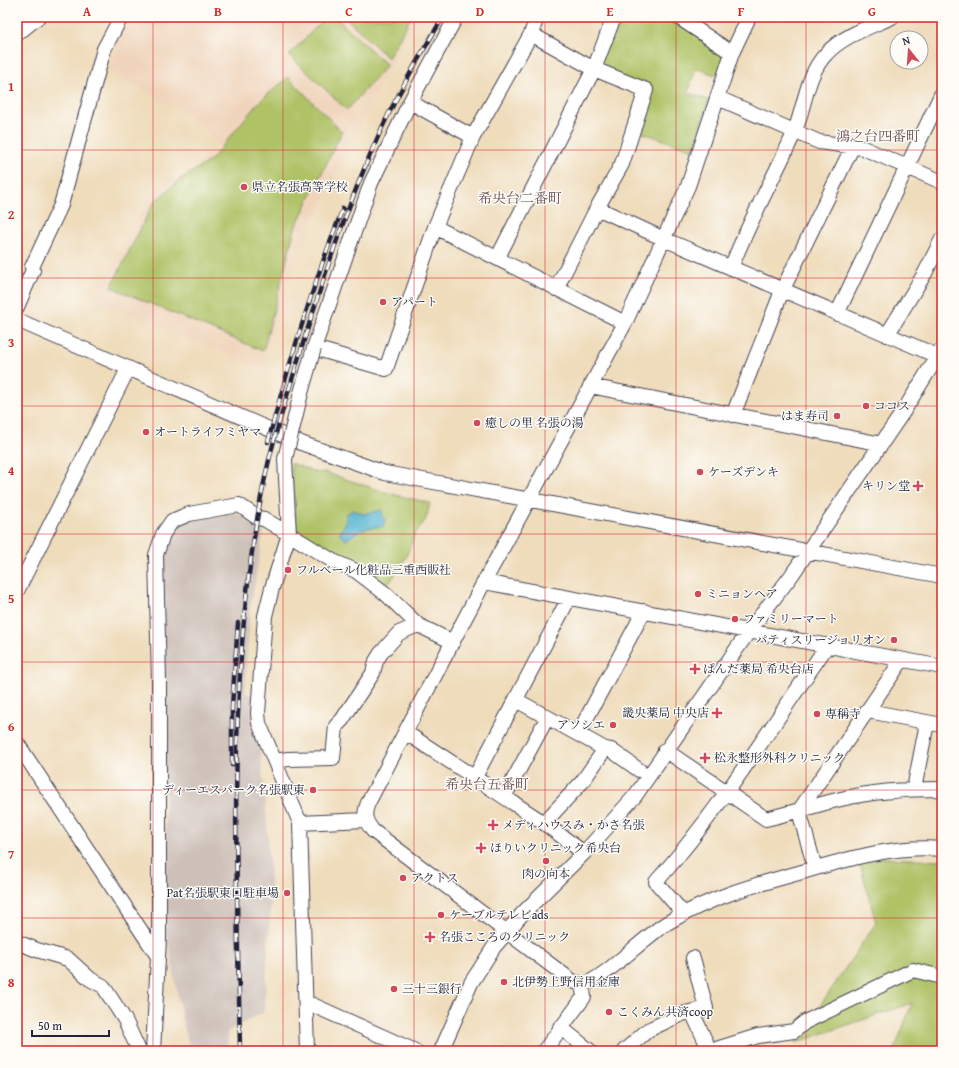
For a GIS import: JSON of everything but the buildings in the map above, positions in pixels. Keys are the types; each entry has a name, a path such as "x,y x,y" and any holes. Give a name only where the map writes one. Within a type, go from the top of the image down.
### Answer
{"street":[{"path":"17,34 38,17"},
{"path":"17,307 33,270 32,267 61,204 104,49 121,17"},
{"path":"307,1051 300,823 259,723 258,713 265,616 289,534 285,459 301,393 314,348 371,183 410,102 456,17"},
{"path":"314,348 386,369 435,227 473,137 530,34 537,17"},
{"path":"498,257 594,69 614,17"},
{"path":"678,17 732,53"},
{"path":"749,17 732,53 694,171 625,323 484,582 405,732 368,803 365,811 365,820 373,831 572,981 582,984 599,977 648,936 684,914 702,904 736,890 872,853 922,848 942,849"},
{"path":"730,268 756,209 794,132 811,77 826,54 845,39 892,17"},
{"path":"530,34 594,69 646,90 622,164 597,208 556,289"},
{"path":"837,314 942,93"},
{"path":"718,98 820,142 864,148 942,182"},
{"path":"410,102 473,137"},
{"path":"733,414 782,290 853,146"},
{"path":"440,1051 472,983 494,947 507,931 584,853 635,796 665,750 749,631 809,550 882,444 941,354 887,335 837,314 664,239 597,208"},
{"path":"435,227 498,257 556,289 625,323"},
{"path":"887,335 925,273 942,239"},
{"path":"17,320 301,443 385,473 809,550 942,576"},
{"path":"17,591 128,369"},
{"path":"590,386 882,444"},
{"path":"153,1051 159,938 159,681 156,555 160,541 172,521 180,517 239,505 258,518 264,519 333,561 356,571 386,594 418,625 453,642"},
{"path":"484,582 942,667"},
{"path":"475,777 569,598"},
{"path":"578,734 644,611"},
{"path":"275,762 288,759 333,758 336,726 342,720 369,680 381,653 399,633 418,625"},
{"path":"684,914 656,882 679,856 726,792 827,646"},
{"path":"799,811 902,660"},
{"path":"516,700 605,749 611,750 639,770"},
{"path":"868,711 942,725"},
{"path":"504,797 547,718"},
{"path":"914,788 927,722"},
{"path":"405,732 544,823 584,853"},
{"path":"17,743 157,955"},
{"path":"544,823 582,782 605,749"},
{"path":"665,750 766,819 840,799 870,793 914,788 942,788"},
{"path":"799,811 815,868"},
{"path":"300,823 365,820"},
{"path":"17,942 37,950 68,959 90,979 103,986 125,1020 139,1051"},
{"path":"624,1051 648,1030 682,1014 706,1008 693,958"},
{"path":"692,1012 710,1051 758,1036 794,1031 805,1022 913,970 942,977"},
{"path":"544,1051 584,997 582,984"},
{"path":"306,1002 415,1051"},
{"path":"560,1028 590,1051"}],"shaded area":[{"name":"県立名張高等学校","path":"127,17 418,17 393,59 315,216 287,288 262,369 98,301 101,288 108,272 152,194 167,180 193,168 220,145 176,104 171,106 119,76 107,67"},
{"path":"234,514 247,516 265,524 250,610 245,693 255,695 267,823 271,902 264,1012 228,1031 228,1051 191,1051 183,1024 166,931 163,549 173,524 193,518"}],"green space":[{"path":"326,17 335,17 387,65 347,110 289,55"},
{"path":"345,17 411,17 388,58"},
{"path":"619,17 670,17 727,54 718,76 696,68 688,93 709,100 693,150 638,131 649,90 597,67"},
{"path":"288,77 342,132 295,228 263,351 111,287 154,202 181,179 211,160 257,104"},
{"path":"291,463 317,473 324,472 388,493 430,503 426,519 415,534 406,557 390,582 380,584 358,561 333,551 296,529"},
{"path":"858,857 942,860 942,1051 894,1051 912,1003 795,1043 876,923"}],"water":[{"path":"354,510 363,514 382,510 383,517 385,519 383,527 364,529 355,533 347,540 339,534 346,522 346,514"}],"railway":[{"path":"240,1051 236,841 237,736 239,684 245,609 253,543 261,499 270,456 287,396 322,285 349,207 388,115 410,73 443,17"},
{"path":"268,442 302,324 343,208"},
{"path":"232,765 232,706 238,623"}],"place":[{"name":"県立名張高等学校","path":"244,187"},
{"name":"アパート","path":"383,302"},
{"name":"ココス","path":"866,406"},
{"name":"はま寿司","path":"837,416"},
{"name":"癒しの里 名張の湯","path":"477,423"},
{"name":"オートライフミヤマ","path":"146,432"},
{"name":"ケーズデンキ","path":"700,472"},
{"name":"キリン堂","path":"918,486"},
{"name":"フルベール化粧品三重西販社","path":"288,570"},
{"name":"ミニョンヘア","path":"698,594"},
{"name":"ファミリーマート","path":"735,619"},
{"name":"パティスリージョリオン","path":"894,640"},
{"name":"ぱんだ薬局 希央台店","path":"695,669"},
{"name":"畿央薬局 中央店","path":"717,713"},
{"name":"専稱寺","path":"817,714"},
{"name":"アソシエ","path":"613,725"},
{"name":"松永整形外科クリニック","path":"705,758"},
{"name":"ディーエスパーク名張駅東","path":"313,790"},
{"name":"メディハウスみ・かさ名張","path":"493,825"},
{"name":"ほりいクリニック希央台","path":"481,848"},
{"name":"肉の向本","path":"546,861"},
{"name":"アクトス","path":"403,878"},
{"name":"Pat名張駅東口駐車場","path":"287,893"},
{"name":"ケーブルテレビads","path":"441,915"},
{"name":"名張こころのクリニック","path":"430,937"},
{"name":"北伊勢上野信用金庫","path":"504,982"},
{"name":"三十三銀行","path":"394,989"},
{"name":"こくみん共済coop","path":"609,1012"}],"district":[{"name":"鴻之台四番町","path":"878,136"},
{"name":"希央台二番町","path":"520,198"},
{"name":"希央台五番町","path":"487,784"}]}
